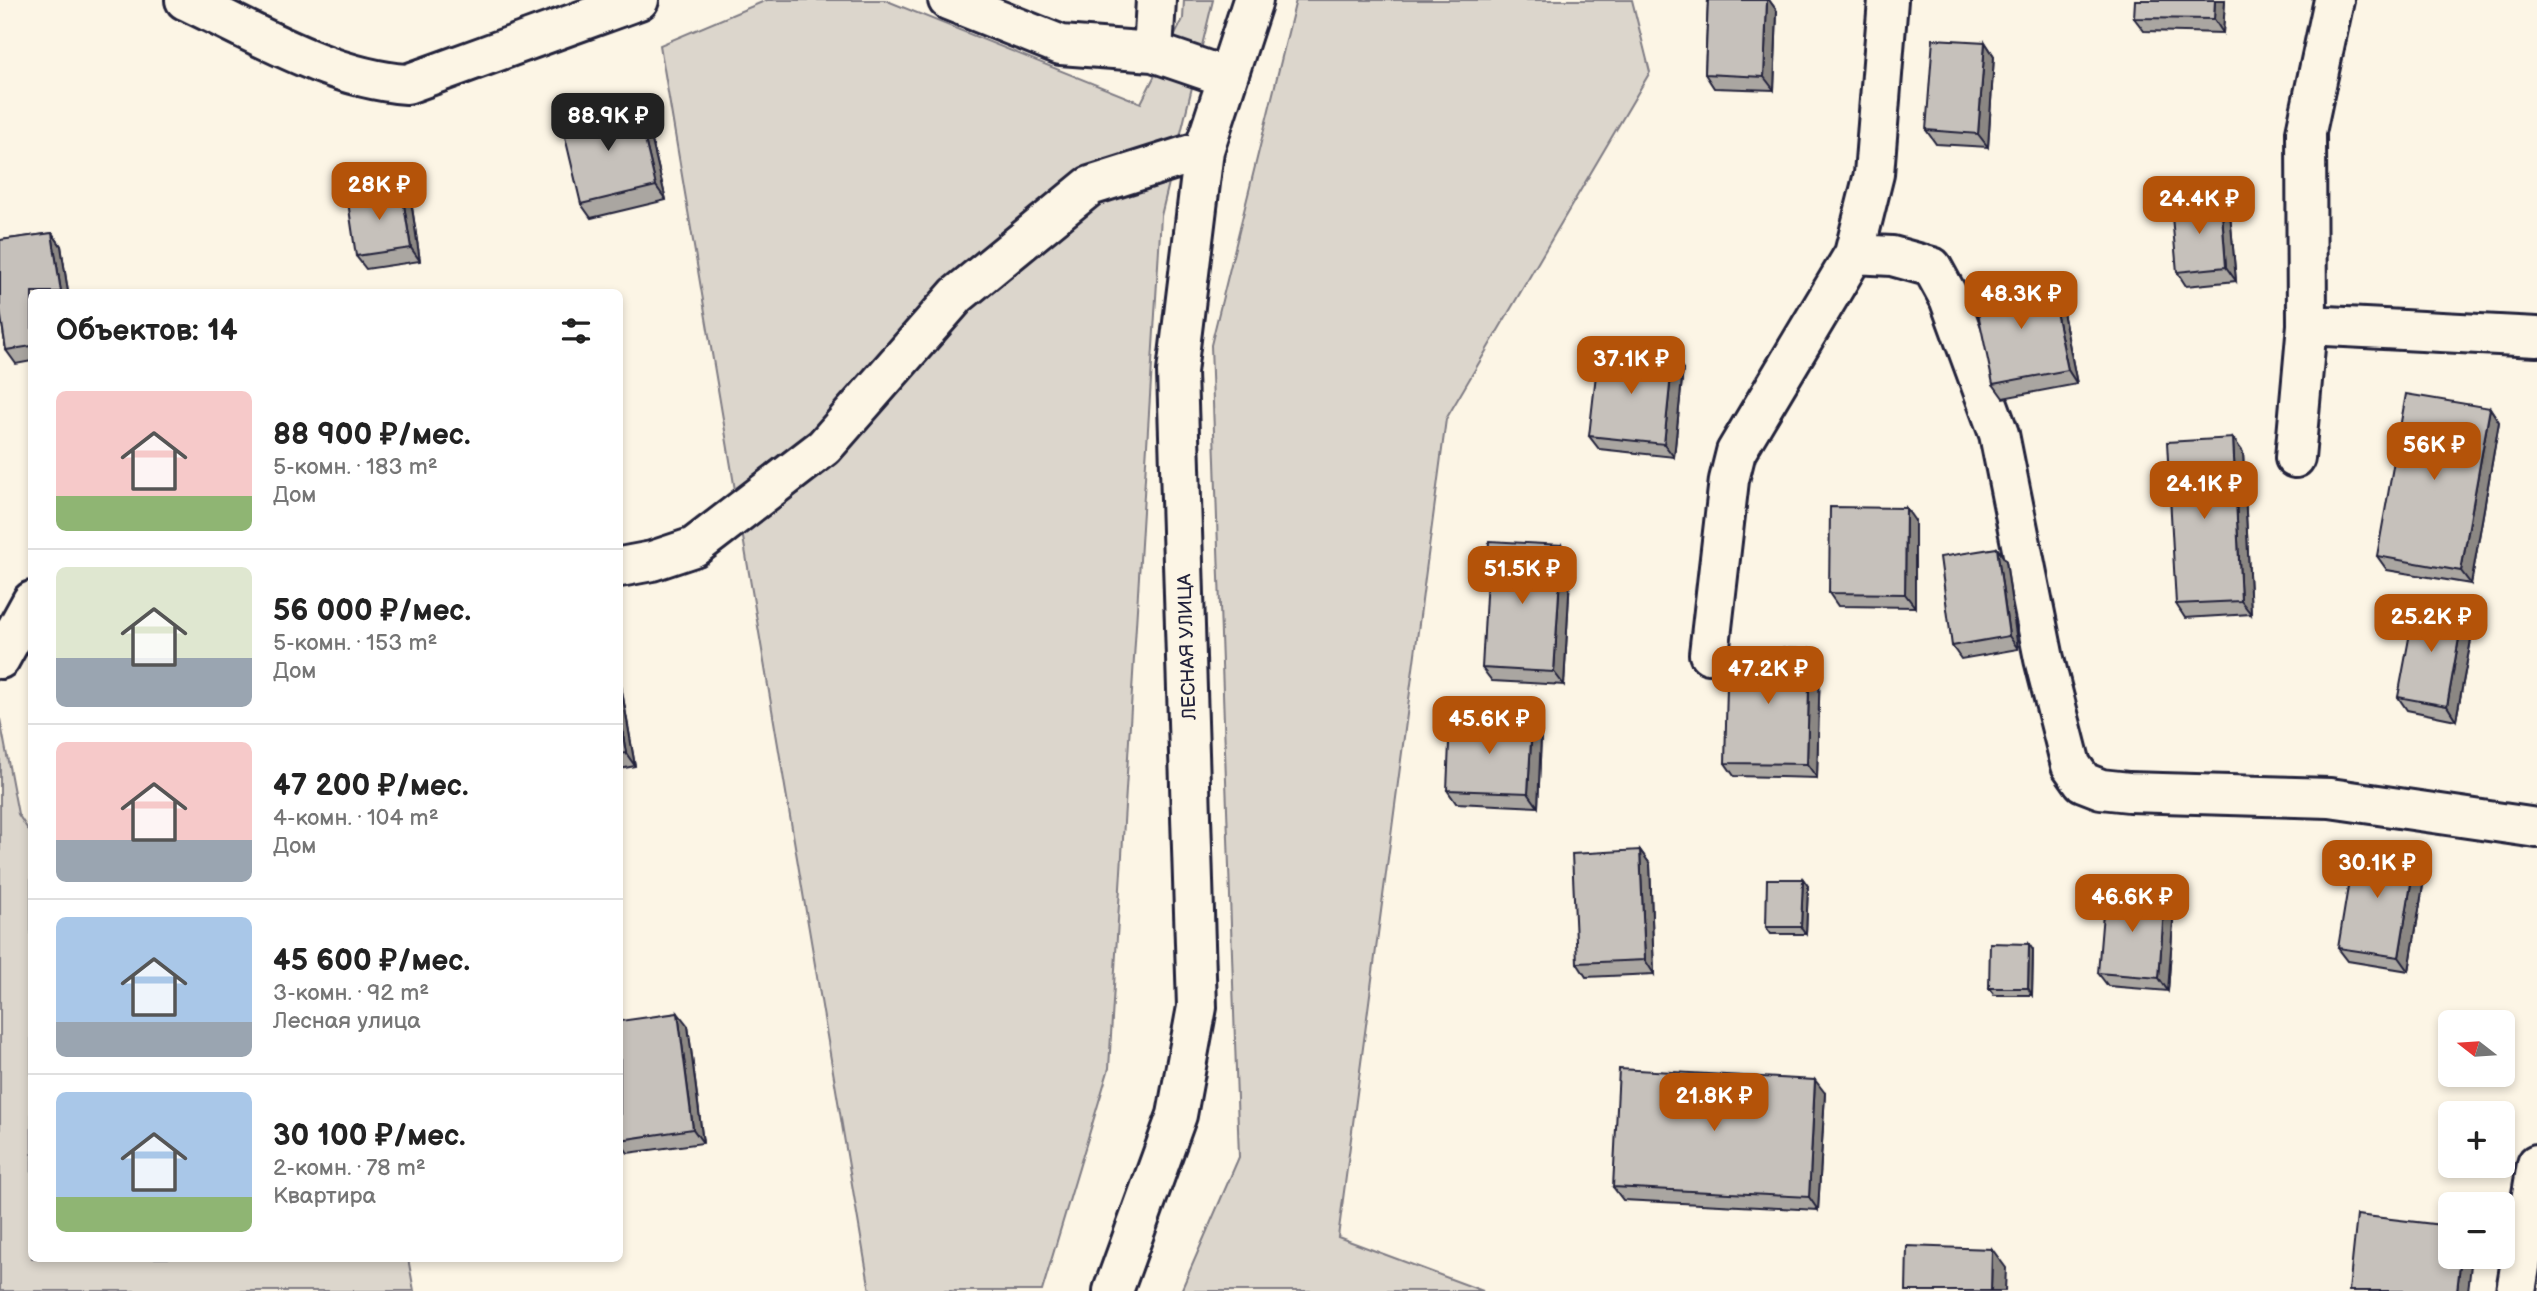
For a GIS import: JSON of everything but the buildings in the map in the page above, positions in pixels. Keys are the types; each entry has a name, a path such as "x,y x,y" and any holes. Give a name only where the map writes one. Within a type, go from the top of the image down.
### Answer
{"street":[{"path":"185,0 344,74 373,81 407,84 639,0"},
{"path":"948,0 1061,45 1153,52 1226,77"},
{"path":"1153,52 1156,0"},
{"name":"ЛЕСНАЯ УЛИЦА","path":"1113,1291 1177,1115 1197,1007 1177,372 1205,150 1226,77 1253,0"},
{"path":"1709,654 1728,480 1736,452 1854,254 1874,174 1888,0"},
{"path":"2295,458 2307,325 2306,132 2334,0"},
{"path":"623,566 652,561 694,547 824,447 957,295 1090,186 1205,150"},
{"path":"1854,254 1892,256 1932,267 1950,298 1999,434 2045,659 2071,765 2083,782 2101,789 2129,792 2330,798 2537,828"},
{"path":"2307,325 2537,337"},
{"path":"0,659 28,607"},
{"path":"2516,1291 2537,1164"}],"shaded area":[{"path":"767,0 885,0 1141,103 1183,19 1184,0 1213,0 1161,216 1109,1068 1042,1291 870,1291 660,45"},
{"path":"1296,0 1632,0 1650,72 1446,419 1338,1237 1483,1291 1181,1291 1239,1157 1211,345"},
{"path":"0,719 18,814 28,829 28,1262 409,1262 414,1291 0,1291"}]}
